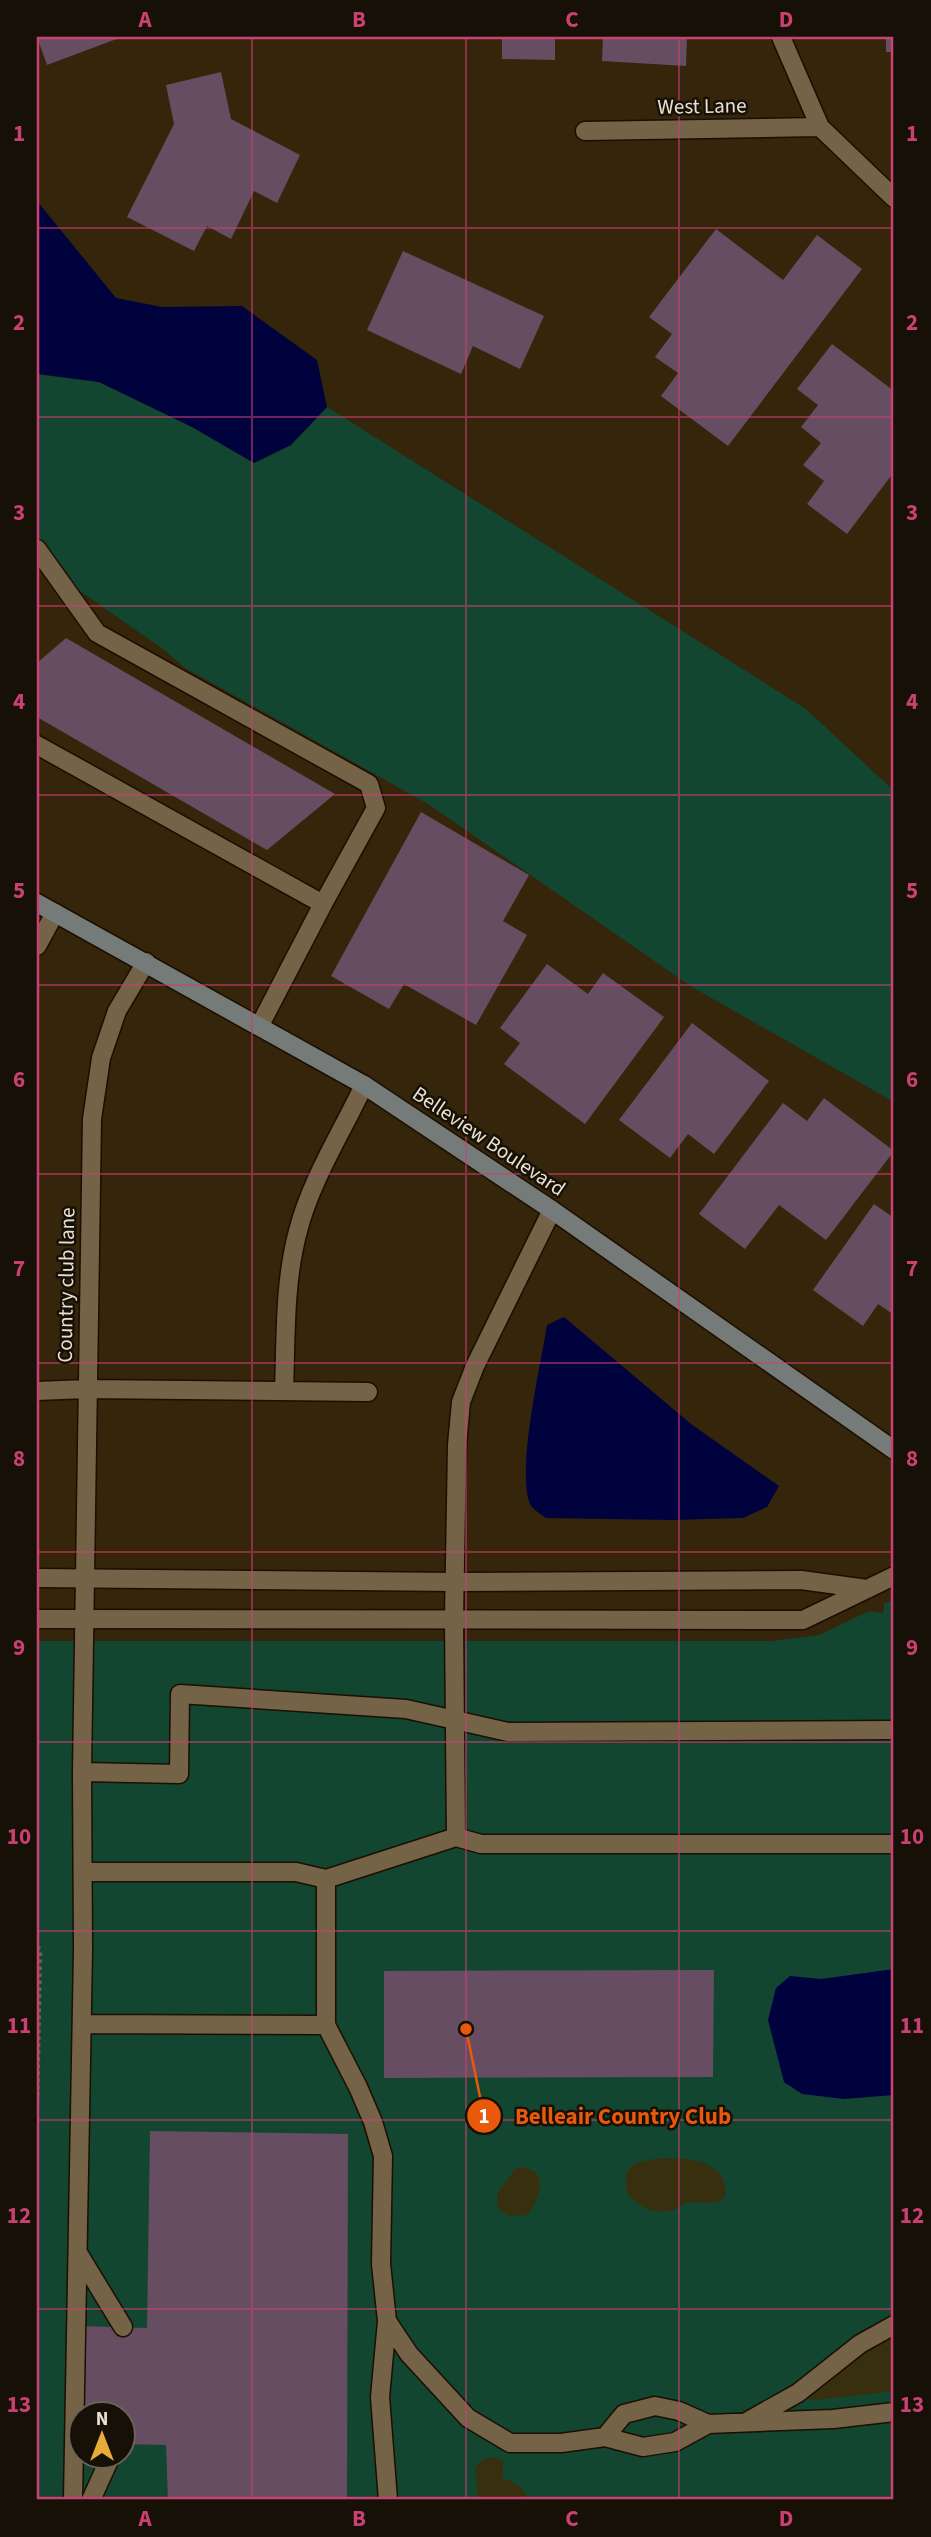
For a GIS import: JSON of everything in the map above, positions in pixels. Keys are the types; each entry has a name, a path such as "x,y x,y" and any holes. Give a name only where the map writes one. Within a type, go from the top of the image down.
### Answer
{"street":[{"path":"781,37 820,127 894,198"},
{"name":"West Lane","path":"585,131 820,127"},
{"path":"40,560 97,633 369,784 376,808 260,1025"},
{"path":"37,744 323,904"},
{"name":"Belleview Boulevard","path":"37,903 364,1085 552,1210 894,1450"},
{"path":"37,946 55,913"},
{"name":"Country club lane","path":"73,2500 82,2024 86,1389 92,1119 101,1058 117,1011 146,962"},
{"path":"284,1391 288,1276 298,1229 315,1185 364,1085"},
{"path":"456,1838 454,1620 457,1445 461,1402 475,1366 552,1210"},
{"path":"37,1391 86,1389 368,1392"},
{"path":"37,1619 803,1620 894,1576"},
{"path":"37,1578 455,1582 801,1580 867,1589"},
{"path":"82,1772 179,1774 180,1694 406,1709 508,1732 894,1730"},
{"path":"84,1872 296,1872 326,1879 456,1838 481,1844 894,1844"},
{"path":"326,1879 326,2025 358,2087 373,2122 383,2157 381,2264 387,2321 380,2397 388,2500"},
{"path":"82,2024 326,2025"},
{"path":"78,2253 123,2327"},
{"path":"387,2321 409,2354 468,2418 510,2442 561,2442 605,2437 643,2447 675,2442 708,2424"},
{"path":"745,2423 798,2393 860,2344 894,2325"},
{"path":"605,2437 624,2414 655,2406 679,2411 708,2424 833,2419 894,2412"},
{"path":"91,2500 105,2470"}],"path":[{"path":"37,1947 40,1949 37,2108"}],"green space":[{"path":"37,374 99,382 192,427 254,463 291,445 327,407 806,709 894,791 894,1102 692,987 428,804 185,668 163,649 37,561"},
{"path":"894,1599 894,2500 37,2500 37,1641 772,1641 819,1635 869,1611 883,1613 884,1604"}],"sand":[{"path":"661,2158 694,2161 714,2168 725,2185 725,2197 712,2203 686,2204 666,2211 654,2211 638,2204 628,2195 628,2171 637,2163"},
{"path":"521,2167 536,2174 539,2179 539,2193 528,2215 509,2216 498,2208 497,2194 514,2170"},
{"path":"894,2332 894,2391 814,2400 802,2397 870,2346"},
{"path":"493,2457 503,2461 502,2478 518,2486 528,2500 478,2500 475,2468 482,2460"}],"shaded area":[{"path":"37,201 116,298 162,307 242,306 317,360 327,407 291,445 254,463 192,427 99,382 37,374"},
{"path":"564,1317 691,1424 779,1486 767,1507 743,1518 671,1520 546,1518 533,1508 526,1488 526,1467 535,1390 547,1325"},
{"path":"894,1969 894,2095 844,2099 802,2094 784,2082 768,2020 776,1988 790,1976 821,1979"}],"building":[{"path":"37,37 122,37 47,65"},
{"path":"502,37 555,37 555,60 502,59"},
{"path":"603,37 687,37 686,66 602,61"},
{"path":"886,37 894,37 894,52 886,52"},
{"path":"221,72 231,119 300,155 277,203 254,191 231,239 207,226 194,251 127,217 174,124 166,85"},
{"path":"716,229 783,280 817,235 862,269 728,446 661,396 678,373 655,357 672,334 649,317"},
{"path":"403,251 544,316 520,369 473,346 461,374 367,330"},
{"path":"832,344 894,391 894,472 847,534 807,504 824,481 803,465 821,443 801,427 818,405 797,389"},
{"path":"66,638 335,794 267,850 37,717 37,663"},
{"path":"421,812 529,875 503,921 527,935 476,1025 404,984 389,1009 331,976"},
{"path":"547,964 588,994 603,973 664,1017 585,1124 504,1064 520,1043 500,1028"},
{"path":"692,1023 769,1081 714,1154 688,1134 670,1158 619,1120"},
{"path":"824,1098 894,1151 826,1240 779,1205 745,1249 699,1214 783,1103 807,1121"},
{"path":"874,1204 894,1218 894,1315 878,1304 863,1326 813,1290"},
{"path":"714,1970 713,2077 384,2078 384,1971"},
{"path":"150,2131 348,2134 347,2500 168,2500 166,2445 136,2444 136,2400 78,2400 80,2326 147,2328"}],"place":[{"name":"Belleair Country Club","path":"466,2029"}]}
